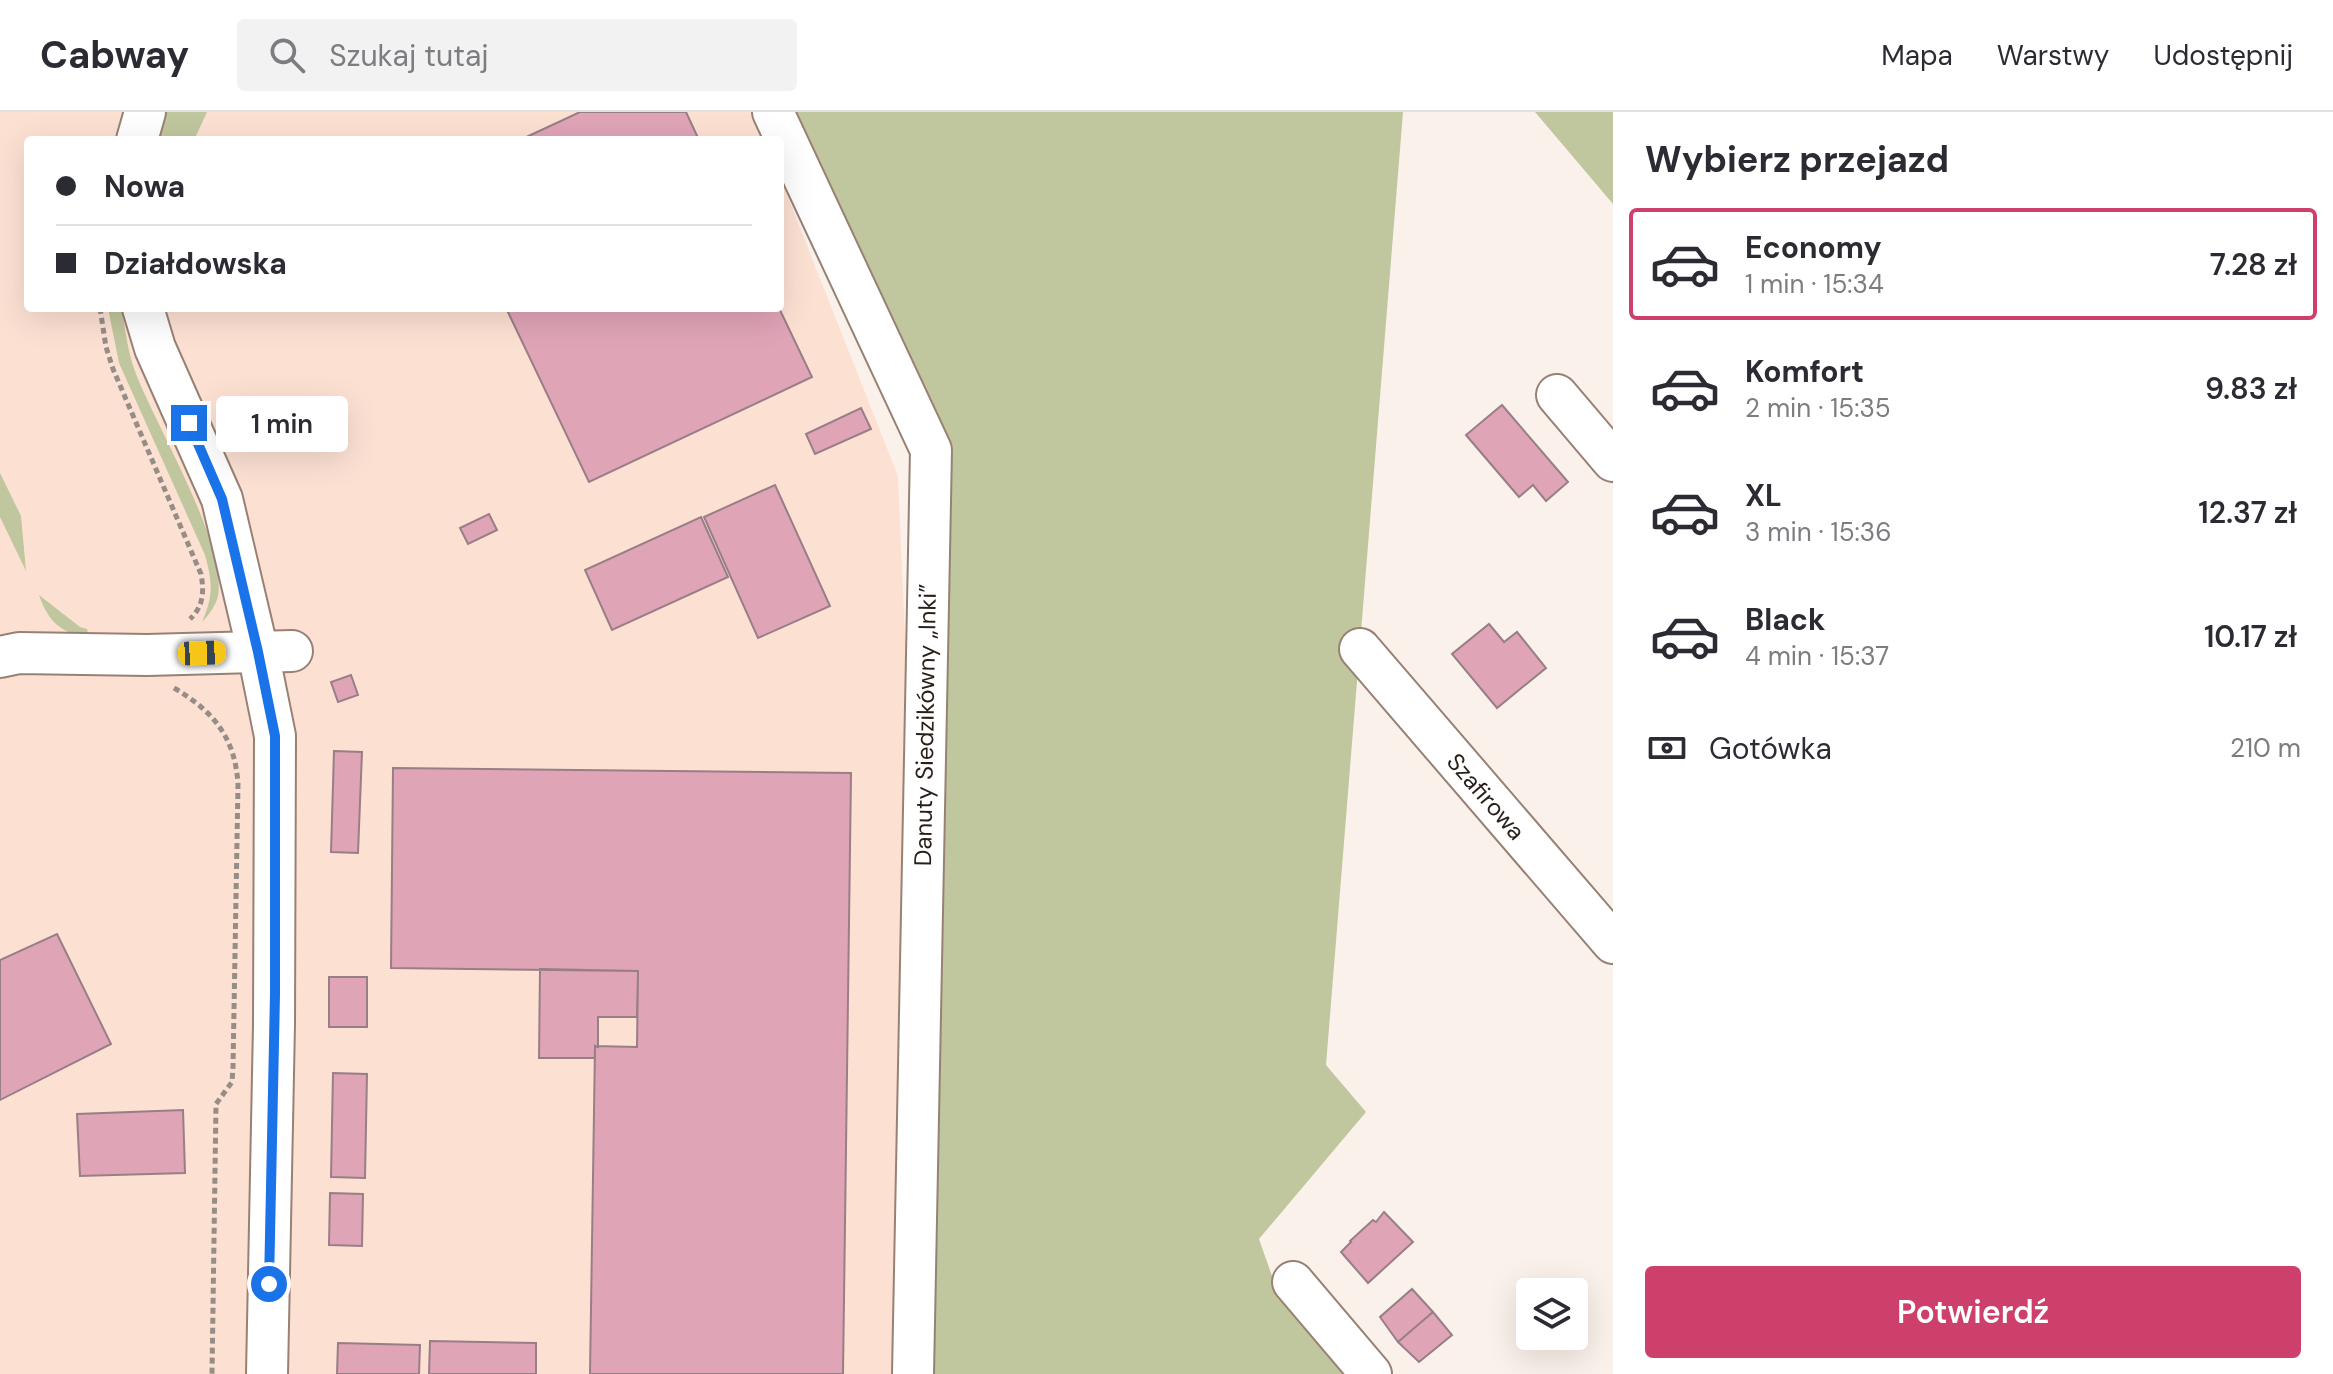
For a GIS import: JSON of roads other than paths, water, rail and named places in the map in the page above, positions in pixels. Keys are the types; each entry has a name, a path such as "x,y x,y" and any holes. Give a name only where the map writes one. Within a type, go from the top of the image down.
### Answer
{"street":[{"path":"138,136 145,112"},
{"name":"Danuty Siedzikówny „Inki”","path":"773,112 931,450 913,1374"},
{"path":"144,312 155,348 222,499 275,651 276,800 267,1374"},
{"path":"1557,395 1613,461"},
{"name":"Szafirowa","path":"1360,649 1613,943"},
{"path":"0,657 19,653 147,655 275,651"},
{"path":"1293,1282 1371,1374"}]}
